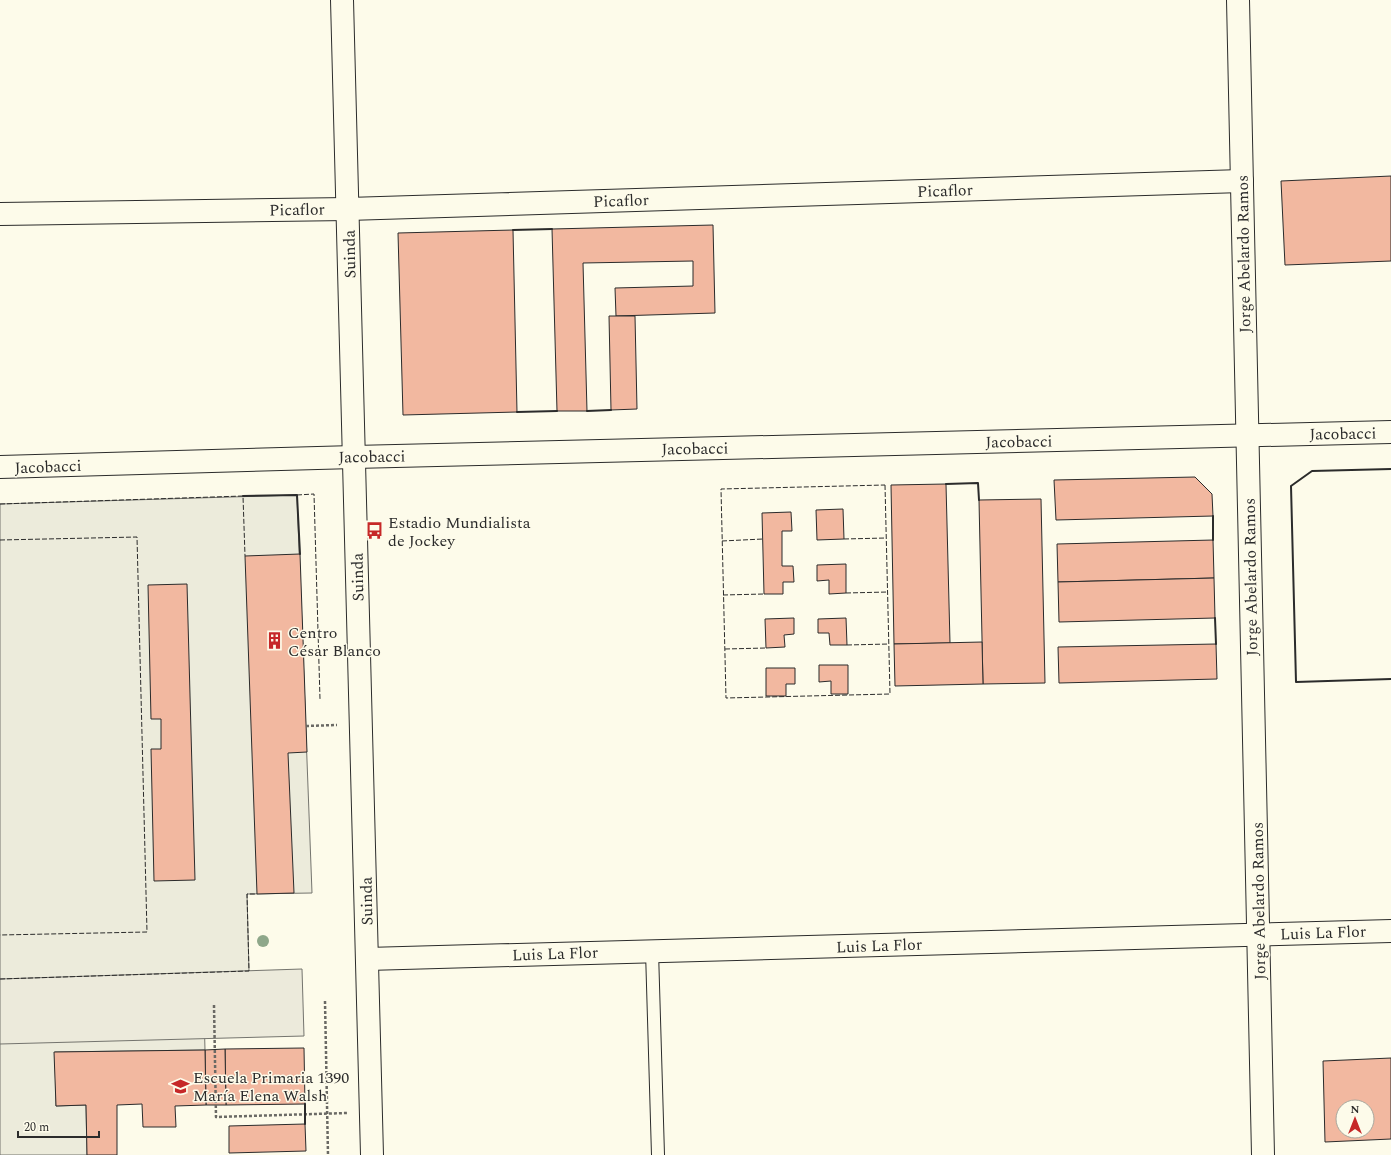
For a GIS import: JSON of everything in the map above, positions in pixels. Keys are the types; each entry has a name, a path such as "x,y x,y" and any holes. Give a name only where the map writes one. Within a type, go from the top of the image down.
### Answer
{"street":[{"name":"Suinda","path":"342,0 372,1155"},
{"name":"Jorge Abelardo Ramos","path":"1238,0 1263,1155"},
{"name":"Picaflor","path":"0,214 348,209 1242,181"},
{"name":"Jacobacci","path":"0,467 1391,432"},
{"name":"Luis La Flor","path":"367,958 1391,931"}],"lane":[{"path":"652,951 658,1155"}],"path":[{"path":"306,726 361,724"},
{"path":"324,1002 328,1155"},
{"path":"214,1005 216,1117 371,1112"}],"shaded area":[{"path":"297,495 312,893 247,894 249,971 203,973 205,1050 55,1052 56,1106 86,1105 87,1155 0,1155 0,504"},
{"path":"302,969 304,1036 0,1044 0,979"}],"building":[{"path":"1391,176 1391,261 1285,265 1281,181"},
{"path":"713,225 715,313 616,316 615,288 693,286 693,261 583,263 587,411 557,411 552,229"},
{"path":"513,230 517,412 403,415 398,233"},
{"path":"609,316 635,316 637,409 611,410"},
{"path":"1195,477 1212,494 1213,516 1056,520 1054,480"},
{"path":"946,484 950,643 894,644 891,485"},
{"path":"1041,499 1045,683 983,684 979,500"},
{"path":"843,509 844,539 817,540 816,510"},
{"path":"791,512 792,531 782,531 782,566 793,566 794,582 783,582 783,594 764,594 762,513"},
{"path":"1213,540 1214,578 1058,582 1057,544"},
{"name":"Centro César Blanco","path":"300,554 307,752 288,753 294,893 257,894 245,556"},
{"path":"846,564 846,593 829,594 829,580 817,581 817,565"},
{"path":"1214,578 1215,618 1059,622 1058,582"},
{"path":"187,584 195,880 154,881 151,749 161,749 161,719 151,719 148,585"},
{"path":"794,618 794,634 784,635 785,647 766,648 765,619"},
{"path":"846,618 847,645 830,645 829,633 818,633 818,619"},
{"path":"982,642 983,684 895,686 894,644"},
{"path":"1216,644 1217,679 1059,683 1058,647"},
{"path":"819,665 848,665 848,694 831,694 831,681 819,682"},
{"path":"766,668 795,668 795,684 786,684 786,696 766,696"},
{"path":"304,1048 305,1104 226,1105 225,1049"},
{"path":"225,1049 226,1105 206,1105 205,1050"},
{"path":"205,1050 206,1105 175,1106 176,1127 143,1127 142,1104 117,1105 117,1155 87,1155 86,1105 56,1106 54,1052"},
{"path":"1391,1058 1391,1139 1325,1142 1323,1061"},
{"path":"305,1124 306,1151 229,1153 229,1126"}],"fence":[{"path":"885,485 890,694 726,698 721,489 885,485"},
{"path":"297,495 314,494 320,699"},
{"path":"0,504 243,496 245,556"},
{"path":"0,540 137,537 147,932 0,935"},
{"path":"844,539 886,538"},
{"path":"722,541 763,539"},
{"path":"846,593 888,592"},
{"path":"723,595 764,594"},
{"path":"847,645 889,644"},
{"path":"725,649 766,648"},
{"path":"0,979 249,971 247,894 257,894"}],"wall":[{"path":"513,230 552,229"},
{"path":"587,411 611,410"},
{"path":"517,412 557,411"},
{"path":"1391,469 1312,471 1291,486 1296,682 1391,679"},
{"path":"946,484 978,483 979,500"},
{"path":"243,496 297,495 300,554"},
{"path":"1213,516 1213,540"},
{"path":"1215,618 1216,644"},
{"path":"305,1104 305,1124"}],"place":[{"name":"Estadio Mundialista de Jockey","path":"375,531"},
{"name":"Centro César Blanco","path":"275,641"},
{"name":"Escuela Primaria 1390 María Elena Walsh","path":"180,1086"}]}
